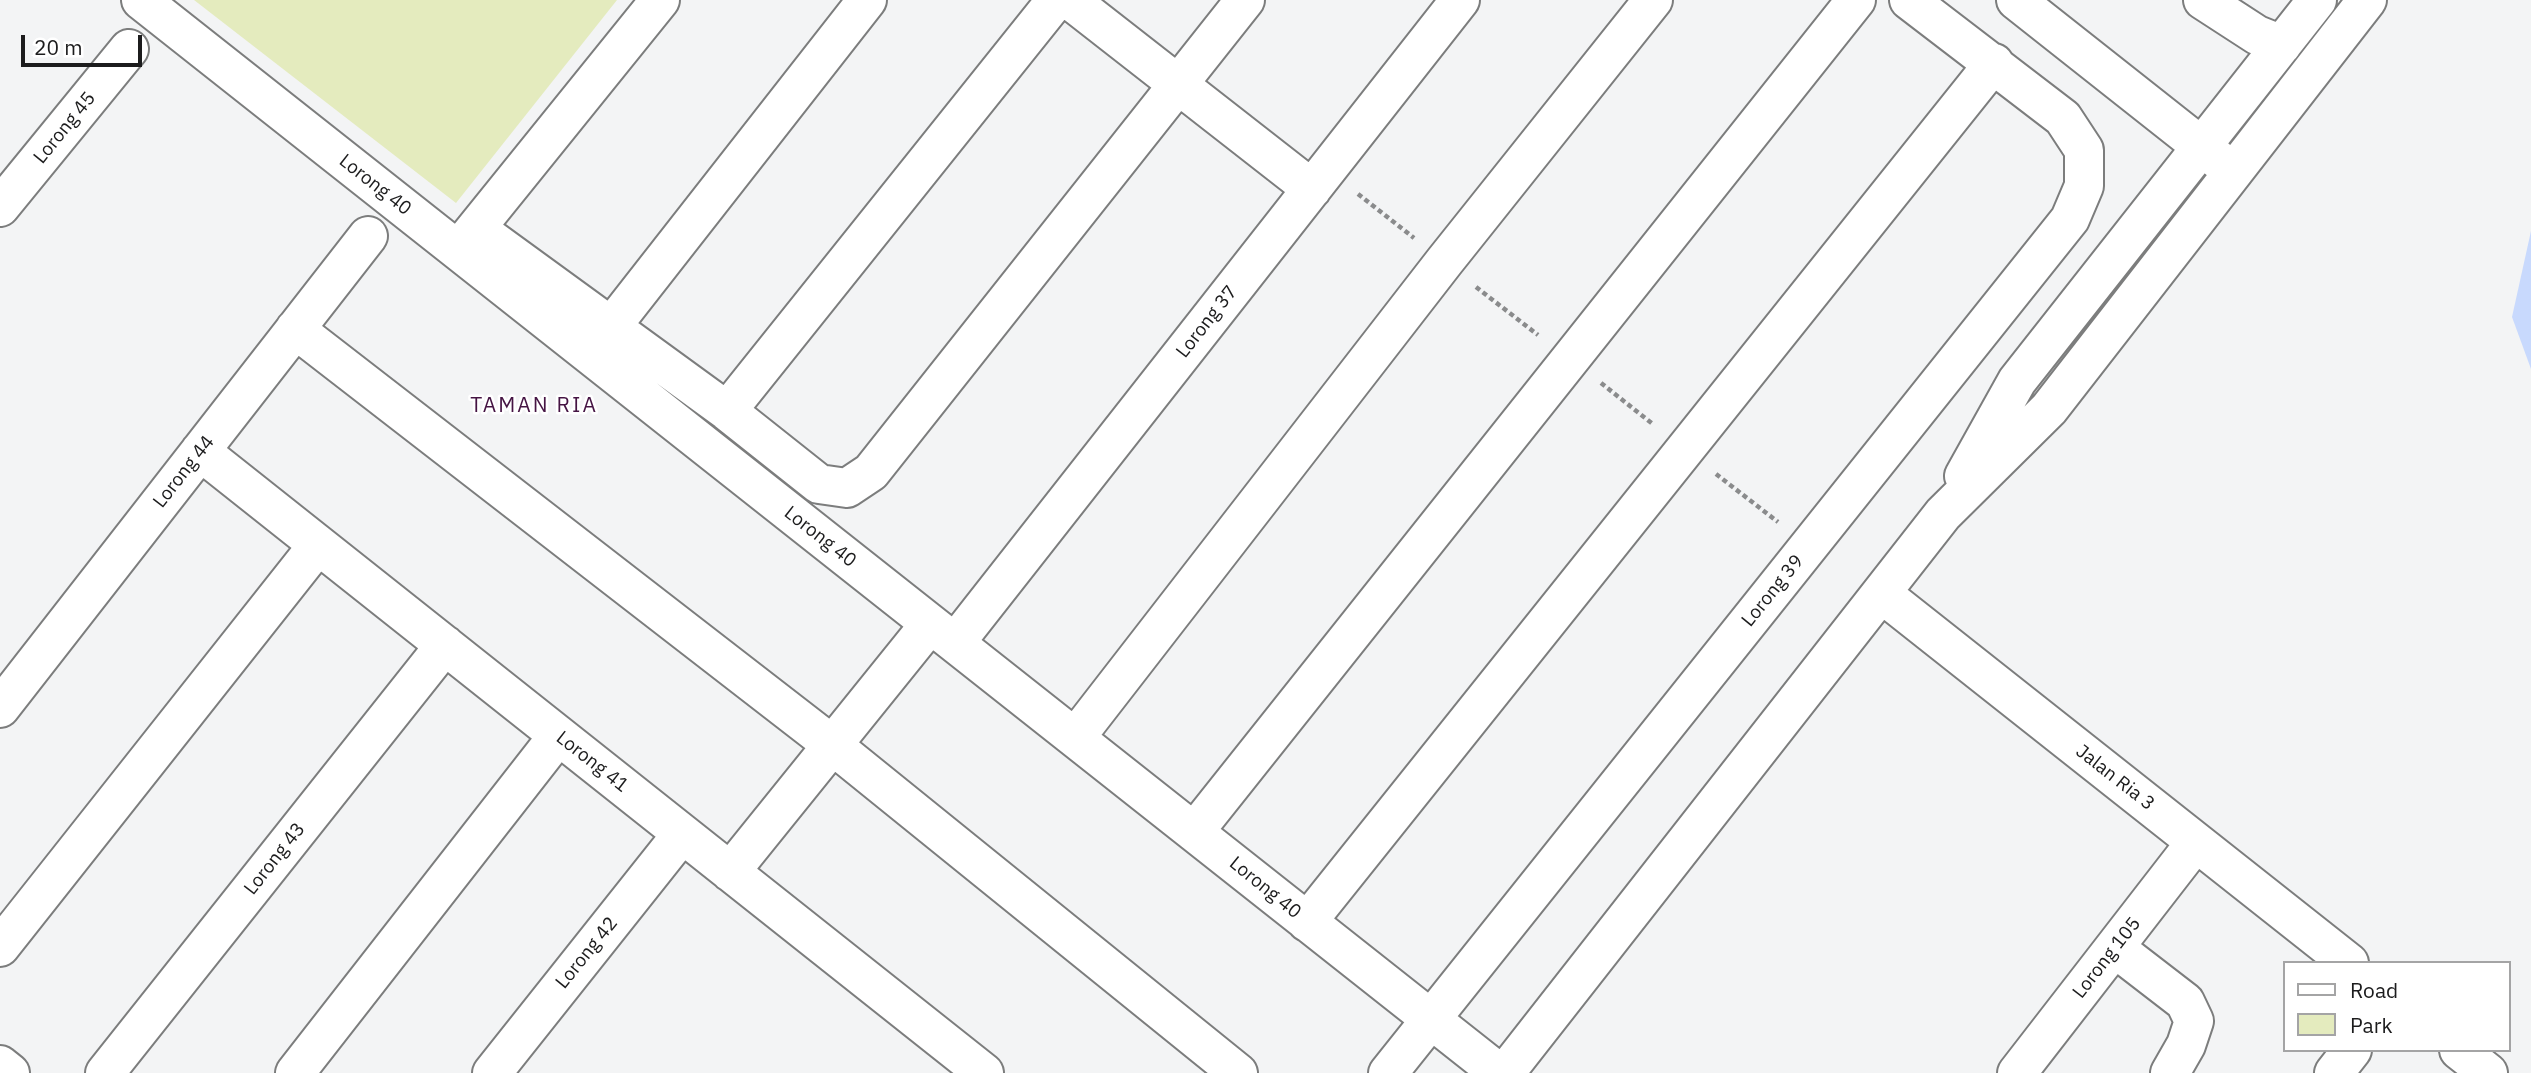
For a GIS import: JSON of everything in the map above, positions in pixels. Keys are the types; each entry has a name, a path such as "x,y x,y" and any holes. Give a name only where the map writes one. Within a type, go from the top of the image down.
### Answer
{"street":[{"name":"Lorong 40","path":"141,0 467,240 942,633 1499,1073"},
{"path":"660,0 467,240 611,327 727,411 819,484 847,488 871,472 1245,0"},
{"path":"611,327 867,0"},
{"path":"727,411 1056,0"},
{"path":"1070,0 1311,189"},
{"name":"Lorong 37","path":"730,872 831,744 942,633 1311,189 1460,0"},
{"path":"1075,738 1436,272 1653,0"},
{"path":"1194,832 1856,0"},
{"path":"1307,922 1994,63 1909,0"},
{"path":"2016,0 2235,173"},
{"path":"1943,514 2017,381 2318,0"},
{"path":"1505,1073 1943,514 2049,409 2367,0"},
{"path":"2211,3 2282,46"},
{"name":"Lorong 45","path":"0,207 129,48"},
{"name":"Lorong 39","path":"1430,1019 2070,219 2084,186 2084,150 2063,118 1994,63"},
{"name":"Lorong 44","path":"5,690 200,451 368,236"},
{"path":"295,329 831,744 1238,1073"},
{"name":"Lorong 41","path":"200,451 984,1073"},
{"path":"0,947 318,545"},
{"name":"Jalan Ria 3","path":"1881,593 2346,961"},
{"name":"Lorong 43","path":"105,1073 445,646"},
{"path":"295,1073 558,736"},
{"name":"Lorong 42","path":"492,1073 682,834"},
{"name":"Lorong 105","path":"2017,1073 2196,842"},
{"path":"2115,948 2185,1002 2194,1021 2186,1045 2170,1073"},
{"path":"1388,1073 1430,1019"},
{"path":"2462,1052 2488,1073"},
{"path":"0,1065 10,1073"}],"green space":[{"path":"194,0 617,0 456,203"}],"water":[{"path":"2531,231 2531,369 2512,317"}],"district":[{"name":"TAMAN RIA","path":"534,406"}]}
